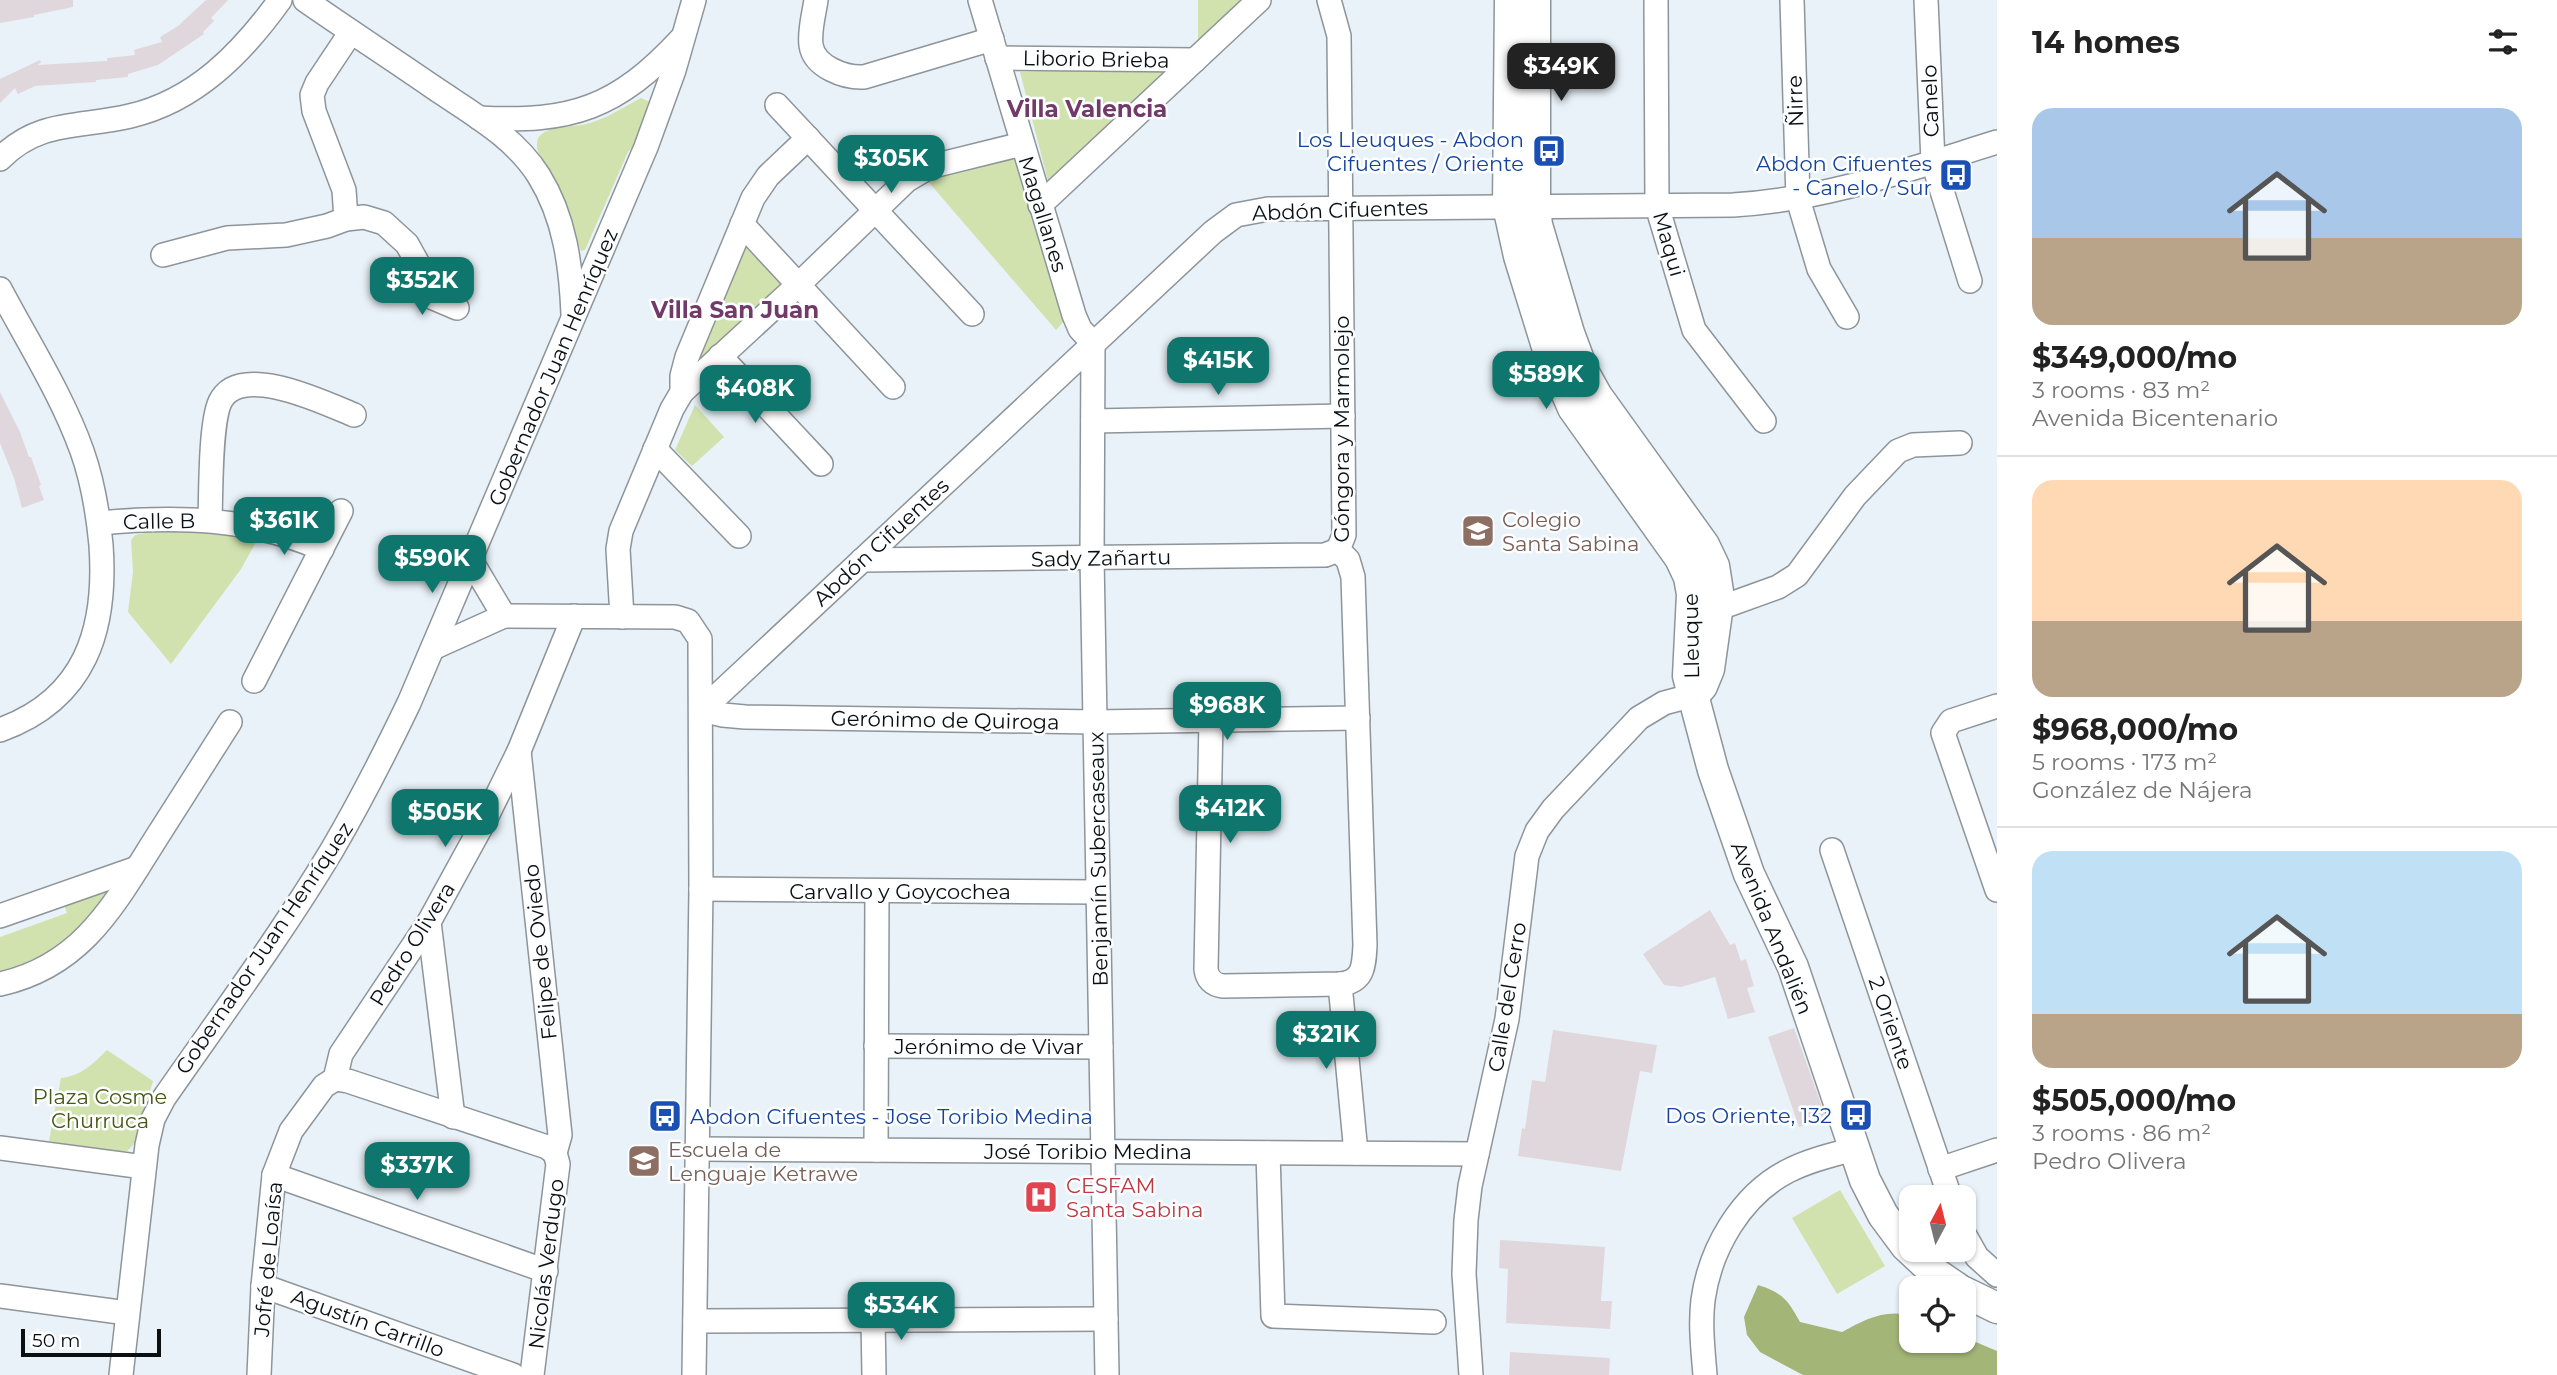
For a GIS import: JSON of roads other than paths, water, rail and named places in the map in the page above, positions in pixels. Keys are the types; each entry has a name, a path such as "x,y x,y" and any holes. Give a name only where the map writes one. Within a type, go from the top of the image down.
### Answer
{"main road":[{"path":"1510,0 1522,206"},
{"path":"1522,206 1535,0"},
{"name":"Lleuque","path":"1522,206 1540,237 1569,333 1572,377 1584,425 1685,567 1689,577 1692,608 1687,668 1693,695"},
{"name":"Lleuque","path":"1572,377 1611,417 1710,556 1719,587 1717,609 1709,669 1706,679 1693,695"},
{"name":"Avenida Andalién","path":"1693,695 1713,771 1737,844 1793,967 1869,1189 1894,1231 1920,1260 1941,1276"},
{"path":"1976,1298 1997,1308"}],"street":[{"path":"0,159 22,140 49,129 129,117 191,91 241,49 280,0"},
{"path":"306,0 479,118 514,145 549,195 564,236 573,319"},
{"name":"Gobernador Juan Henríquez","path":"121,1375 144,1167 149,1132 158,1108 331,852 383,757 433,648 646,147 685,36 694,0"},
{"name":"Liborio Brieba","path":"816,0 812,49 819,59 835,72 856,78 994,48 1195,60"},
{"name":"Magallanes","path":"980,0 1074,315 1080,329 1093,343"},
{"path":"1040,205 1259,0"},
{"name":"Góngora y Marmolejo","path":"1329,0 1339,36 1344,535 1338,550 1348,560 1353,577 1365,945 1364,968 1349,982 1356,1153"},
{"name":"Maqui","path":"1656,0 1657,206 1694,330 1764,421"},
{"name":"Ñirre","path":"1792,0 1798,199 1819,269 1847,317"},
{"name":"Canelo","path":"1926,0 1933,162 1970,281"},
{"path":"346,219 344,190 314,111 312,95 351,32"},
{"path":"479,118 546,118 585,110 636,82 685,36"},
{"path":"777,105 972,314"},
{"path":"682,392 682,376 687,358 761,184 808,138"},
{"name":"Abdón Cifuentes","path":"702,710 1093,343 1213,232 1236,215 1268,209 1733,205 1798,199 1997,142"},
{"path":"622,617 619,540 655,449 682,392 918,172 1022,144"},
{"path":"163,256 227,238 286,235 346,219 373,219 394,230 412,252 416,262 417,282 432,297 457,308"},
{"path":"742,225 893,387"},
{"path":"0,289 72,426 89,475 99,523 101,600 94,636 85,660 74,678 54,700 25,719 0,730"},
{"name":"Benjamín Subercaseaux","path":"1093,343 1092,558 1107,1375"},
{"path":"720,356 821,464"},
{"path":"210,520 215,421 219,404 230,390 246,385 277,387 311,397 354,415"},
{"path":"1093,421 1343,416"},
{"path":"1717,609 1778,587 1797,575 1855,496 1898,451 1913,445 1960,443"},
{"path":"655,449 738,536"},
{"path":"254,681 341,512"},
{"name":"Calle B","path":"99,523 210,520 260,527 293,536 322,549"},
{"name":"Sady Zañartu","path":"862,560 1325,555 1338,550"},
{"path":"470,559 504,616"},
{"path":"433,648 504,616 675,617 688,621 700,639 702,710 699,1149 694,1375"},
{"name":"Pedro Olivera","path":"335,1079 337,1063 346,1045 429,922 487,817 519,751 574,616"},
{"name":"Calle del Cerro","path":"1471,1375 1464,1247 1469,1198 1507,1019 1524,871 1537,831 1553,809 1639,718 1664,703 1693,695"},
{"path":"1997,706 1951,721 1943,733 1991,854 1997,890"},
{"name":"Gerónimo de Quiroga","path":"702,710 745,718 1095,722 1358,718"},
{"path":"1211,720 1206,969 1211,982 1223,986 1349,982"},
{"path":"0,984 35,974 67,955 113,907 230,722"},
{"name":"Felipe de Oviedo","path":"519,751 560,1135 555,1153"},
{"name":"2 Oriente","path":"1832,850 1946,1185"},
{"path":"0,916 137,868"},
{"name":"Carvallo y Goycochea","path":"701,889 1098,892"},
{"name":"Jerónimo de Vivar","path":"876,1150 877,891"},
{"path":"429,922 453,1117"},
{"name":"Jerónimo de Vivar","path":"876,1046 1101,1047"},
{"path":"335,1079 547,1147 555,1153"},
{"name":"Jofré de Loaísa","path":"259,1375 263,1286 274,1175 291,1131 324,1086 335,1079"},
{"path":"0,1148 144,1167"},
{"name":"José Toribio Medina","path":"699,1149 1477,1154"},
{"path":"1705,1375 1701,1321 1706,1283 1720,1245 1738,1214 1758,1192 1787,1171 1854,1149"},
{"path":"1940,1169 1997,1150"},
{"name":"Nicolás Verdugo","path":"532,1375 558,1164 555,1153"},
{"path":"1268,1153 1273,1316 1434,1322"},
{"path":"274,1175 545,1271"},
{"path":"1976,1255 1997,1275"},
{"name":"Agustín Carrillo","path":"263,1286 513,1375"},
{"path":"0,1296 127,1313"},
{"path":"873,1320 874,1375"},
{"path":"695,1321 1106,1320"}],"place":[{"name":"Los Lleuques - Abdon Cifuentes / Oriente","path":"1549,151"},
{"name":"Abdon Cifuentes - Canelo / Sur","path":"1956,175"},
{"name":"Colegio Santa Sabina","path":"1478,531"},
{"name":"Dos Oriente, 132","path":"1856,1115"},
{"name":"Abdon Cifuentes - Jose Toribio Medina","path":"665,1116"},
{"name":"Escuela de Lenguaje Ketrawe","path":"644,1161"},
{"name":"CESFAM Santa Sabina","path":"1041,1197"}],"district":[{"name":"Villa Valencia","path":"1087,109"},
{"name":"Villa San Juan","path":"735,310"}],"park label":[{"name":"Plaza Cosme Churruca","path":"100,1108"}]}
